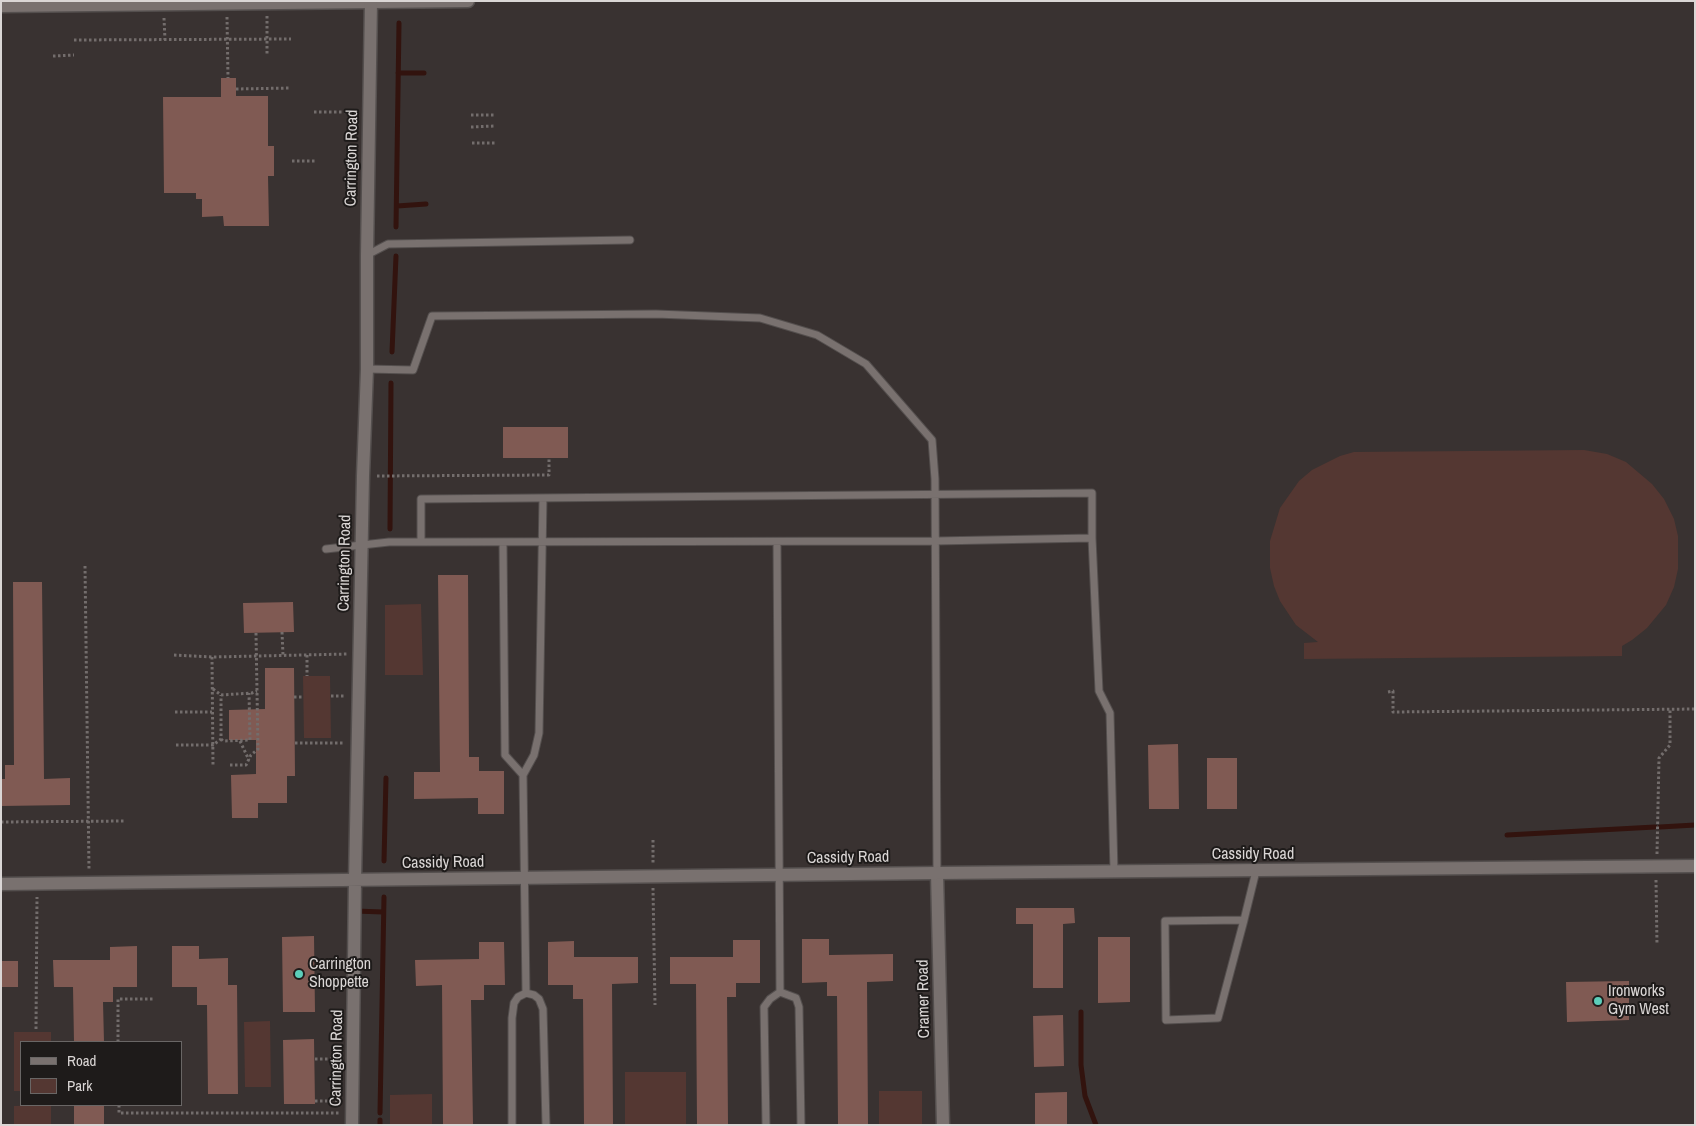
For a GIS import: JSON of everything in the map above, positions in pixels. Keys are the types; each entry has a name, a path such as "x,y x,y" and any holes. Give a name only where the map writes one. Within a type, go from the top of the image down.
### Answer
{"street":[{"path":"1,6 468,1"},
{"name":"Carrington Road","path":"352,1120 355,880 367,369 371,2"},
{"name":"Cassidy Road","path":"1,884 1695,866"},
{"name":"Cramer Road","path":"937,873 942,1125"}],"lane":[{"path":"367,254 388,244 630,240"},
{"path":"367,369 413,370 432,316 656,314 760,318 817,335 866,364 932,440 935,495 937,873"},
{"path":"421,542 421,499 1092,494 1092,538 1099,691 1110,713 1114,872"},
{"path":"526,993 526,878 523,775 534,754 539,733 543,498"},
{"path":"326,549 389,542 777,542 1092,538"},
{"path":"503,542 505,755 523,775"},
{"path":"777,542 780,992"},
{"path":"1244,920 1165,921 1166,1020 1218,1018 1244,920 1256,871"},
{"path":"766,1125 764,1007 770,999 780,992"},
{"path":"780,992 796,998 799,1007 801,1125"},
{"path":"512,1125 512,1018 514,1003 518,997 526,993 534,995 539,999 543,1009 546,1125"}],"path":[{"path":"268,3 268,56"},
{"path":"164,4 164,40"},
{"path":"227,4 228,78"},
{"path":"74,40 291,39"},
{"path":"52,56 74,55"},
{"path":"236,89 291,88"},
{"path":"314,112 348,112"},
{"path":"472,115 494,115"},
{"path":"472,126 494,126"},
{"path":"472,143 494,143"},
{"path":"292,161 315,161"},
{"path":"382,476 549,475 549,458"},
{"path":"85,566 89,883"},
{"path":"282,632 282,655"},
{"path":"230,766 246,766 248,760 258,749 256,633"},
{"path":"174,655 204,655 205,657 212,657 360,654"},
{"path":"307,655 307,676"},
{"path":"212,657 213,766"},
{"path":"212,689 221,695 257,691"},
{"path":"1388,692 1393,692 1393,712 1695,709"},
{"path":"221,739 223,741 250,740 250,693"},
{"path":"221,695 221,739"},
{"path":"294,697 303,697"},
{"path":"1656,945 1659,758 1670,745 1670,709"},
{"path":"175,712 212,712"},
{"path":"176,745 213,745 221,739"},
{"path":"240,741 248,760"},
{"path":"295,743 358,742"},
{"path":"1,822 125,821"},
{"path":"653,840 655,1005"},
{"path":"36,1029 37,884"},
{"path":"118,1041 118,998 155,998"},
{"path":"315,1059 353,1059"},
{"path":"315,1101 353,1101"},
{"path":"119,1106 119,1114 342,1113 352,1120"}],"green space":[{"path":"1584,450 1607,454 1626,462 1652,484 1664,499 1674,519 1678,536 1678,569 1674,587 1666,605 1647,628 1622,646 1622,656 1304,659 1304,643 1318,642 1296,625 1280,601 1270,568 1270,541 1280,508 1299,481 1312,470 1340,456 1354,452"},
{"path":"421,604 423,675 385,675 385,605"},
{"path":"303,676 330,676 331,738 304,738"},
{"path":"270,1021 271,1087 245,1087 244,1022"},
{"path":"14,1032 51,1032 51,1041 20,1041 20,1091 14,1091"},
{"path":"625,1072 686,1072 686,1125 625,1125"},
{"path":"879,1091 922,1091 922,1125 879,1125"},
{"path":"432,1094 432,1125 390,1125 390,1095"},
{"path":"14,1106 51,1106 51,1125 14,1125"}],"building":[{"path":"221,78 236,78 236,96 268,96 268,146 274,146 274,176 268,176 269,226 224,226 223,216 202,217 202,199 196,199 196,193 164,193 163,97 221,97"},
{"path":"503,427 568,427 568,458 503,458"},
{"path":"438,575 468,575 469,757 479,757 479,771 504,771 504,814 478,814 478,798 414,799 414,772 440,772"},
{"path":"13,582 42,582 44,779 70,778 70,805 1,806 1,779 5,779 5,765 14,765"},
{"path":"293,602 294,632 244,633 243,603"},
{"path":"265,668 294,668 295,776 287,776 287,803 258,803 258,818 232,818 231,775 256,774 256,740 229,740 229,710 265,709"},
{"path":"1178,744 1179,809 1149,809 1148,745"},
{"path":"1207,758 1237,758 1237,809 1207,809"},
{"path":"1016,908 1074,908 1075,923 1063,924 1063,988 1033,988 1033,924 1016,924"},
{"name":"Carrington Shoppette","path":"314,936 315,1012 283,1012 282,937"},
{"path":"1098,937 1130,937 1130,1002 1098,1003"},
{"path":"802,939 829,939 829,955 893,954 893,981 867,982 868,1125 838,1125 837,996 827,996 827,982 802,983"},
{"path":"733,940 760,940 760,983 736,983 736,997 727,997 728,1125 697,1125 696,984 670,984 670,957 733,957"},
{"path":"574,941 574,957 638,957 638,983 612,984 613,1125 584,1125 583,999 573,999 573,985 548,985 548,942"},
{"path":"479,942 504,942 505,985 484,985 484,1000 471,1000 473,1125 443,1125 442,985 416,986 415,960 479,959"},
{"path":"137,946 137,987 113,987 113,1002 103,1002 104,1041 74,1041 73,987 54,987 53,960 110,960 110,947"},
{"path":"172,946 199,946 199,959 228,958 228,985 237,985 238,1094 208,1094 207,1005 197,1005 197,987 172,987"},
{"path":"1,961 18,961 18,987 1,987"},
{"name":"Ironworks Gym West","path":"1629,981 1629,1020 1567,1022 1566,982"},
{"path":"1063,1015 1064,1066 1034,1067 1033,1016"},
{"path":"314,1039 315,1104 284,1104 283,1040"},
{"path":"1067,1092 1067,1125 1035,1125 1035,1093"},
{"path":"74,1106 104,1106 104,1125 74,1125"}],"waterway":[{"path":"396,227 399,23"},
{"path":"398,73 424,73"},
{"path":"397,206 426,204"},
{"path":"392,352 396,256"},
{"path":"390,529 391,383"},
{"path":"384,861 386,778"},
{"path":"1660,827 1695,825"},
{"path":"1507,835 1655,827"},
{"path":"380,1113 384,897"},
{"path":"355,911 383,912"},
{"path":"1081,1012 1081,1065 1085,1096 1096,1125"},
{"path":"380,1120 380,1125"}],"place":[{"name":"Carrington Shoppette","path":"299,974"},
{"name":"Ironworks Gym West","path":"1598,1001"}]}
